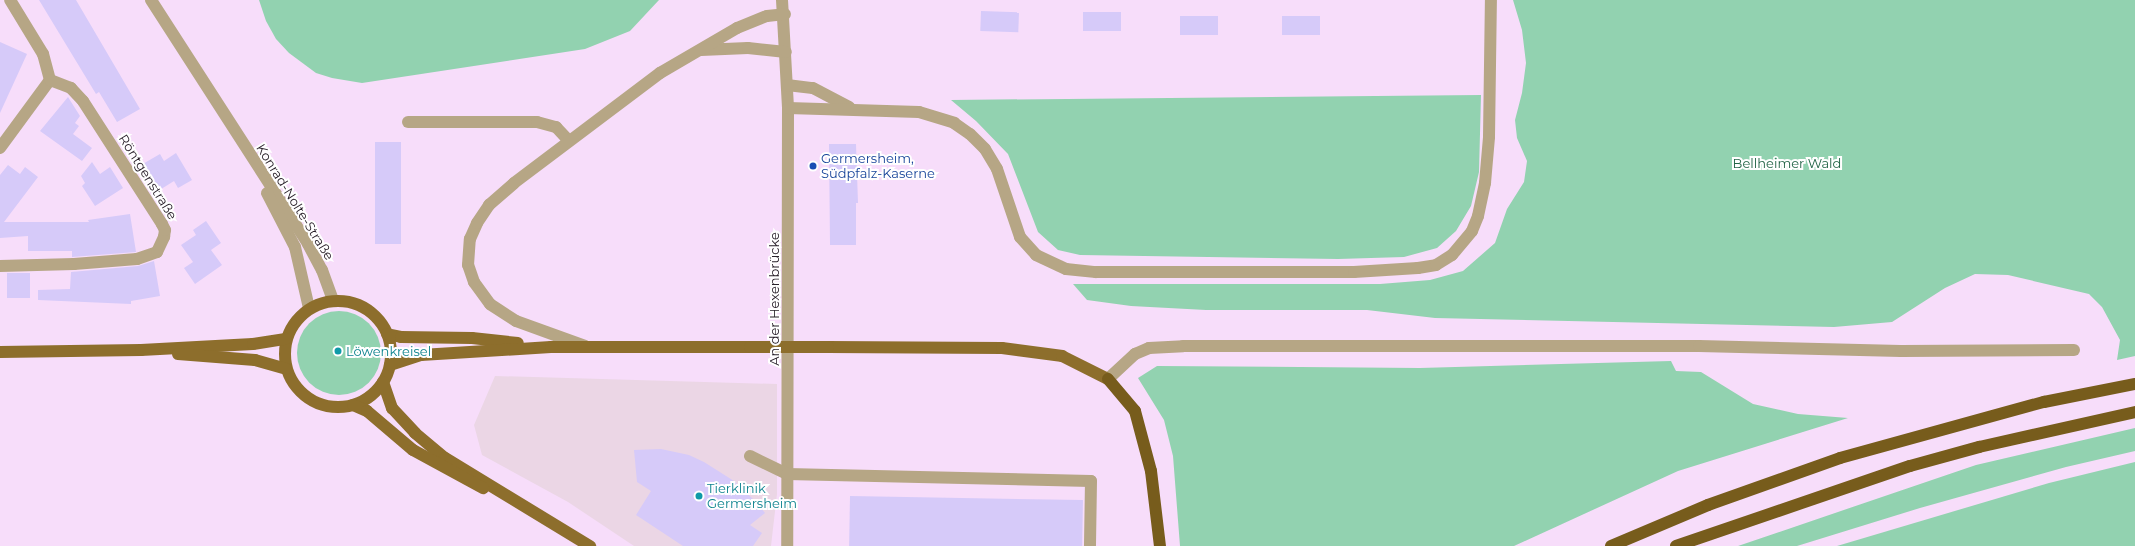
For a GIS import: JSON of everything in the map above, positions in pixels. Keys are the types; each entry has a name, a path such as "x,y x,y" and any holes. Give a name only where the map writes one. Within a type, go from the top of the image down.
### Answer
{"highway":[{"path":"1108,379 1135,411 1151,471 1154,517 1152,546"},
{"path":"1611,546 1708,505 1840,458 2044,402 2135,384"},
{"path":"1676,546 1910,466 1980,447 2135,412"},
{"path":"1154,517 1160,546"}],"main road":[{"path":"333,300 350,302 366,308 378,319 387,334 391,349 390,365 383,382 365,400 353,405 340,407 312,401 292,382 286,369 284,354 286,339 299,317 309,308 333,300"},
{"path":"387,334 401,337 472,338 551,347"},
{"path":"0,352 141,350 253,344 286,339"},
{"path":"390,365 421,355 586,346 1002,348 1062,356 1108,379"},
{"path":"141,350 255,360 286,369"},
{"path":"383,382 392,408 415,433 445,458 532,508 590,546"},
{"path":"353,405 367,411 413,450 437,465 464,480 532,508"}],"street":[{"path":"0,148 50,80 48,65 41,49 10,0"},
{"name":"Konrad-Nolte-Straße","path":"151,0 239,141 308,244 322,270 333,300"},
{"path":"782,0 785,14"},
{"path":"785,14 789,0"},
{"path":"788,108 919,112 954,123 970,134 985,149 997,169 1020,236 1036,255 1066,269 1096,272 1354,272 1418,268 1436,265 1452,255 1468,237 1478,216 1485,183 1489,137 1491,0"},
{"path":"586,346 540,331 502,314 490,304 474,282 468,265 470,239 489,205 660,73 737,28 767,16 785,14"},
{"name":"An der Hexenbrücke","path":"785,14 788,108 787,546"},
{"path":"698,50 748,48 786,52"},
{"name":"Röntgenstraße","path":"0,266 74,264 137,258 157,252 164,237 165,230 162,224 83,101 71,88 50,80"},
{"path":"787,85 813,88 854,110"},
{"path":"408,122 538,122 556,127 565,145"},
{"name":"Konrad-Nolte-Straße","path":"239,141 295,247 309,308"},
{"path":"1108,379 1135,354 1149,348 1183,346 1683,346 1908,351 2074,350"},
{"path":"750,456 787,474 1091,481 1090,546"}],"shaded area":[{"path":"495,376 777,384 777,494 771,546 634,546 568,502 482,455 474,425"}],"green space":[{"path":"259,0 659,0 630,31 585,49 362,83 332,78 316,73 289,53 276,39 266,21"},
{"name":"Bellheimer Wald","path":"1513,0 2135,0 2135,356 2117,360 2120,340 2102,307 2089,294 2008,275 1975,274 1945,288 1892,322 1834,327 1435,318 1367,310 1206,310 1131,306 1087,300 1073,284 1380,284 1430,280 1463,271 1495,243 1507,209 1524,182 1527,161 1517,138 1515,120 1522,93 1526,63 1522,30"},
{"path":"1481,95 1479,172 1471,206 1456,231 1437,248 1404,257 1338,259 1080,255 1058,250 1038,232 1008,154 976,121 951,100"},
{"path":"339,311 355,314 369,323 378,337 381,353 378,369 369,383 355,392 339,395 323,392 309,383 300,369 297,353 300,337 309,323 323,314"},
{"path":"1671,361 1676,371 1701,372 1753,404 1798,414 1848,418 1678,471 1514,546 1180,546 1173,456 1164,420 1138,378 1157,366 1420,368"},
{"path":"2135,428 2135,451 2066,467 1920,508 1797,546 1738,546 1976,465"},
{"path":"2135,462 2135,546 1837,546 2049,483"}],"building":[{"path":"39,0 76,0 140,109 117,122 99,92 96,94"},
{"path":"981,11 1019,12 1018,32 980,31"},
{"path":"1083,12 1121,12 1121,31 1083,31"},
{"path":"1180,16 1218,16 1218,35 1180,35"},
{"path":"1282,16 1320,16 1320,35 1282,35"},
{"path":"0,42 27,54 0,113"},
{"path":"68,97 80,116 75,123 79,126 73,134 92,148 82,161 40,131"},
{"path":"375,142 401,142 401,244 375,244"},
{"path":"829,144 856,144 858,203 856,203 856,245 830,245"},
{"path":"176,153 192,180 178,188 174,181 158,191 141,165 160,154 164,161"},
{"path":"92,162 100,174 110,167 123,188 95,206 82,186 85,183 81,176"},
{"path":"8,165 20,174 25,167 38,177 4,222 89,222 88,220 130,214 136,252 72,257 72,251 28,251 28,236 0,238 0,175"},
{"path":"206,221 221,243 211,250 222,265 195,284 184,268 193,262 181,245 196,235 193,230"},
{"path":"154,261 160,296 131,301 131,304 38,300 38,290 70,289 71,272 138,266"},
{"path":"7,273 30,273 30,298 7,298"},
{"name":"Tierklinik Germersheim","path":"661,449 689,455 704,462 734,481 756,502 765,513 750,525 762,533 753,546 683,546 636,515 651,491 637,482 634,450"},
{"path":"850,496 1083,500 1082,546 849,546"}],"place":[{"name":"Germersheim, Südpfalz-Kaserne","path":"813,166"},
{"name":"Löwenkreisel","path":"338,351"},
{"name":"Tierklinik Germersheim","path":"699,496"}]}
